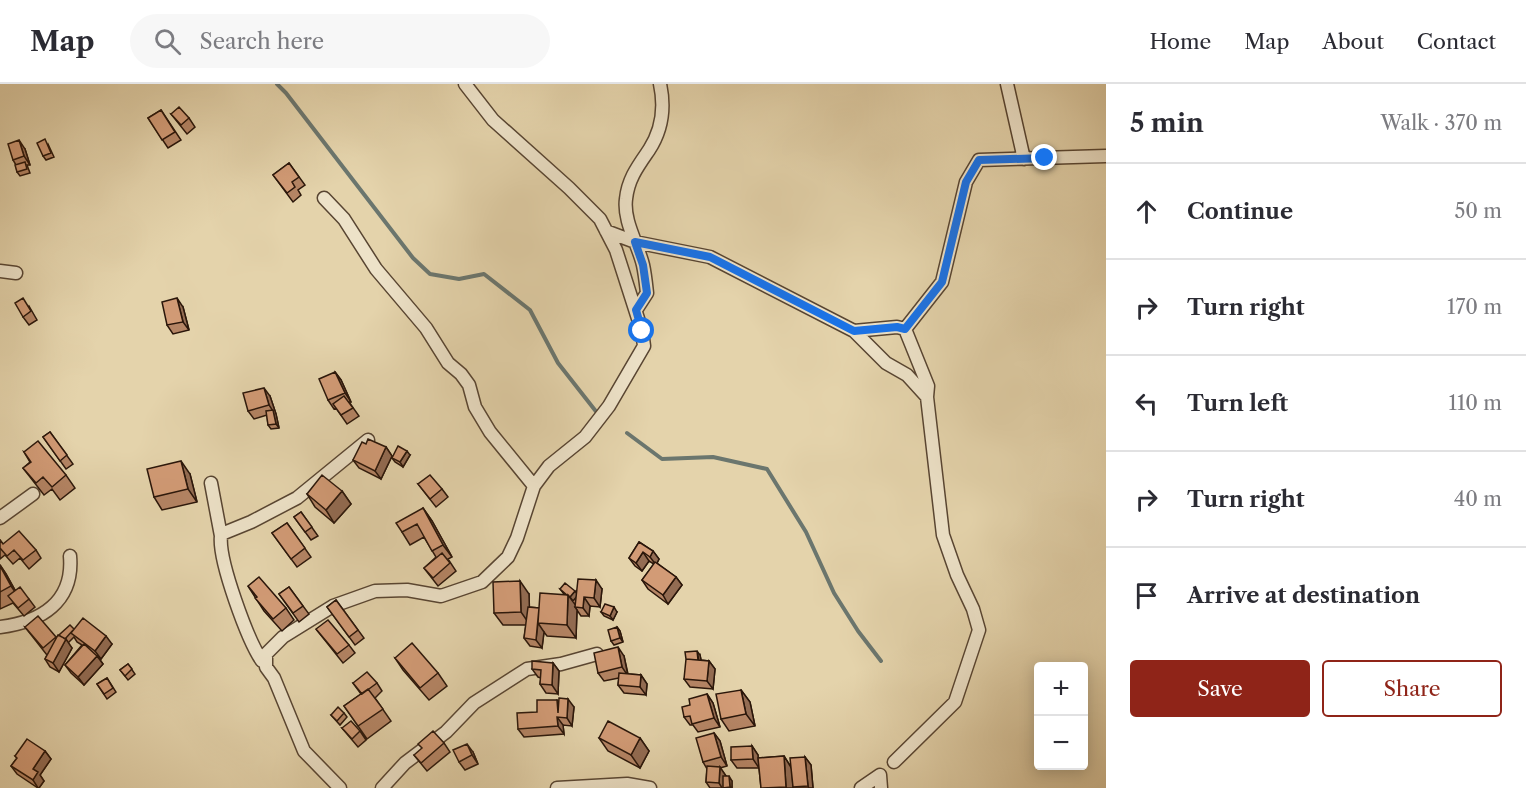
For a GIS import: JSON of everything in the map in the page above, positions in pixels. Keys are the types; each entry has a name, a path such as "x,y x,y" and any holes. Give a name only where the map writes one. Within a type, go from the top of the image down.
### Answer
{"street":[{"path":"340,788 304,750 274,678 266,667 266,654 283,637 333,606 375,591 407,590 441,596 482,582 508,557 517,538 534,486 549,466 585,437 609,406 644,346 636,310 616,250 600,219 493,120 465,84"},
{"path":"636,310 647,293 643,265 625,202 629,181 650,148 662,121 663,100 660,84"},
{"path":"1007,84 1024,159"},
{"path":"905,329 942,282 966,182 979,160 1106,156"},
{"path":"324,198 344,219 376,269 426,328 448,363 461,374 469,385 475,407 490,432 534,486"},
{"path":"606,231 635,242 710,257 854,331 886,363 907,375 927,397"},
{"path":"0,271 16,273"},
{"path":"854,331 897,327 905,329"},
{"path":"894,762 955,702 979,630 974,609 957,575 942,534 927,397 928,386 905,329"},
{"path":"221,536 297,498 368,440"},
{"path":"211,483 227,572 248,638 262,661 265,659"},
{"path":"0,518 33,494"},
{"path":"0,627 20,624 46,614 61,597 72,573 70,556"},
{"path":"382,788 405,763 446,732 474,703 527,669 561,664 597,654"},
{"path":"861,788 880,775 882,788"},
{"path":"557,788 627,784 650,788"}],"building":[{"path":"179,107 189,118 181,125 171,114"},
{"path":"161,110 175,132 162,140 148,118"},
{"path":"45,139 51,153 43,156 37,143"},
{"path":"19,140 24,156 13,160 8,144"},
{"path":"25,162 27,169 17,172 15,165"},
{"path":"289,163 299,177 292,182 295,187 287,193 273,175"},
{"path":"23,298 31,311 23,317 15,303"},
{"path":"177,298 183,322 167,325 162,302"},
{"path":"335,372 345,393 328,400 319,379"},
{"path":"264,388 269,405 248,411 243,393"},
{"path":"344,396 353,408 341,415 333,404"},
{"path":"273,410 276,424 268,425 266,411"},
{"path":"50,432 67,455 60,461 43,437"},
{"path":"368,439 386,447 375,471 353,460 362,442 366,444"},
{"path":"38,441 66,475 52,487 43,477 36,483 23,468 31,462 24,452"},
{"path":"398,446 407,451 400,462 392,458"},
{"path":"181,461 188,489 154,497 147,469"},
{"path":"322,475 342,491 326,510 307,494"},
{"path":"430,475 442,489 430,499 418,484"},
{"path":"423,508 443,545 432,551 417,524 402,532 396,523"},
{"path":"301,512 312,527 305,532 294,517"},
{"path":"287,523 305,548 291,559 272,533"},
{"path":"19,531 36,550 23,560 14,550 7,556 0,548 0,540 3,544"},
{"path":"639,542 653,551 650,557 643,552 636,563 629,558"},
{"path":"442,553 450,563 433,578 424,568"},
{"path":"655,562 676,577 663,595 642,580"},
{"path":"0,566 11,586 0,592"},
{"path":"259,577 286,608 273,619 248,586"},
{"path":"578,579 596,580 594,598 584,597 583,608 575,607"},
{"path":"520,581 521,612 494,613 493,582"},
{"path":"565,583 575,591 570,597 560,589"},
{"path":"20,587 29,599 18,608 8,596"},
{"path":"289,587 303,606 293,613 279,594"},
{"path":"540,593 568,595 567,625 538,623"},
{"path":"336,600 358,630 349,637 327,607"},
{"path":"605,604 614,607 610,616 601,612"},
{"path":"528,607 539,608 536,640 524,638"},
{"path":"38,616 56,637 43,648 25,627"},
{"path":"83,618 106,636 95,651 71,633"},
{"path":"328,620 349,645 337,654 316,629"},
{"path":"70,625 74,629 65,639 59,635"},
{"path":"617,627 620,638 611,641 608,630"},
{"path":"58,635 66,639 53,663 45,659"},
{"path":"412,643 438,673 420,688 395,658"},
{"path":"84,644 97,656 78,677 65,665"},
{"path":"618,647 622,667 598,673 594,653"},
{"path":"697,651 698,660 686,659 685,652"},
{"path":"686,659 709,661 707,681 684,679"},
{"path":"532,661 553,663 552,685 540,684 541,670 532,669"},
{"path":"128,664 132,669 125,676 120,670"},
{"path":"367,672 377,683 362,694 353,683"},
{"path":"619,673 641,675 640,687 618,685"},
{"path":"107,678 113,688 104,694 97,684"},
{"path":"368,689 383,709 358,726 344,706"},
{"path":"741,690 746,714 721,719 716,694"},
{"path":"707,694 714,718 692,724 690,716 684,717 682,707 690,705 689,699"},
{"path":"559,698 568,699 567,718 557,717 558,726 518,729 517,713 537,712 537,700 557,700 558,713"},
{"path":"338,707 344,713 337,721 331,715"},
{"path":"351,721 360,731 352,739 342,728"},
{"path":"608,721 640,738 631,755 599,738"},
{"path":"433,731 444,743 421,763 414,755 422,748 418,744"},
{"path":"714,733 721,757 703,762 696,738"},
{"path":"27,739 45,751 33,769 38,772 33,780 11,766"},
{"path":"467,744 472,755 459,762 453,750"},
{"path":"752,746 753,759 731,760 731,747"},
{"path":"784,756 786,787 761,788 758,758"},
{"path":"805,757 808,786 793,787 790,758"},
{"path":"707,766 720,767 719,783 706,782"},
{"path":"723,776 729,776 730,787 723,788"}],"waterway":[{"path":"277,84 413,258 430,274 459,279 484,274 530,310 558,363 598,414"},
{"path":"627,433 662,459 713,457 767,469 806,532 834,593 858,631 881,661"}],"route":[{"path":"642,331 636,310 647,293 643,265 635,242 710,257 854,331 897,327 905,329 942,282 966,182 979,160 1045,158"}]}
